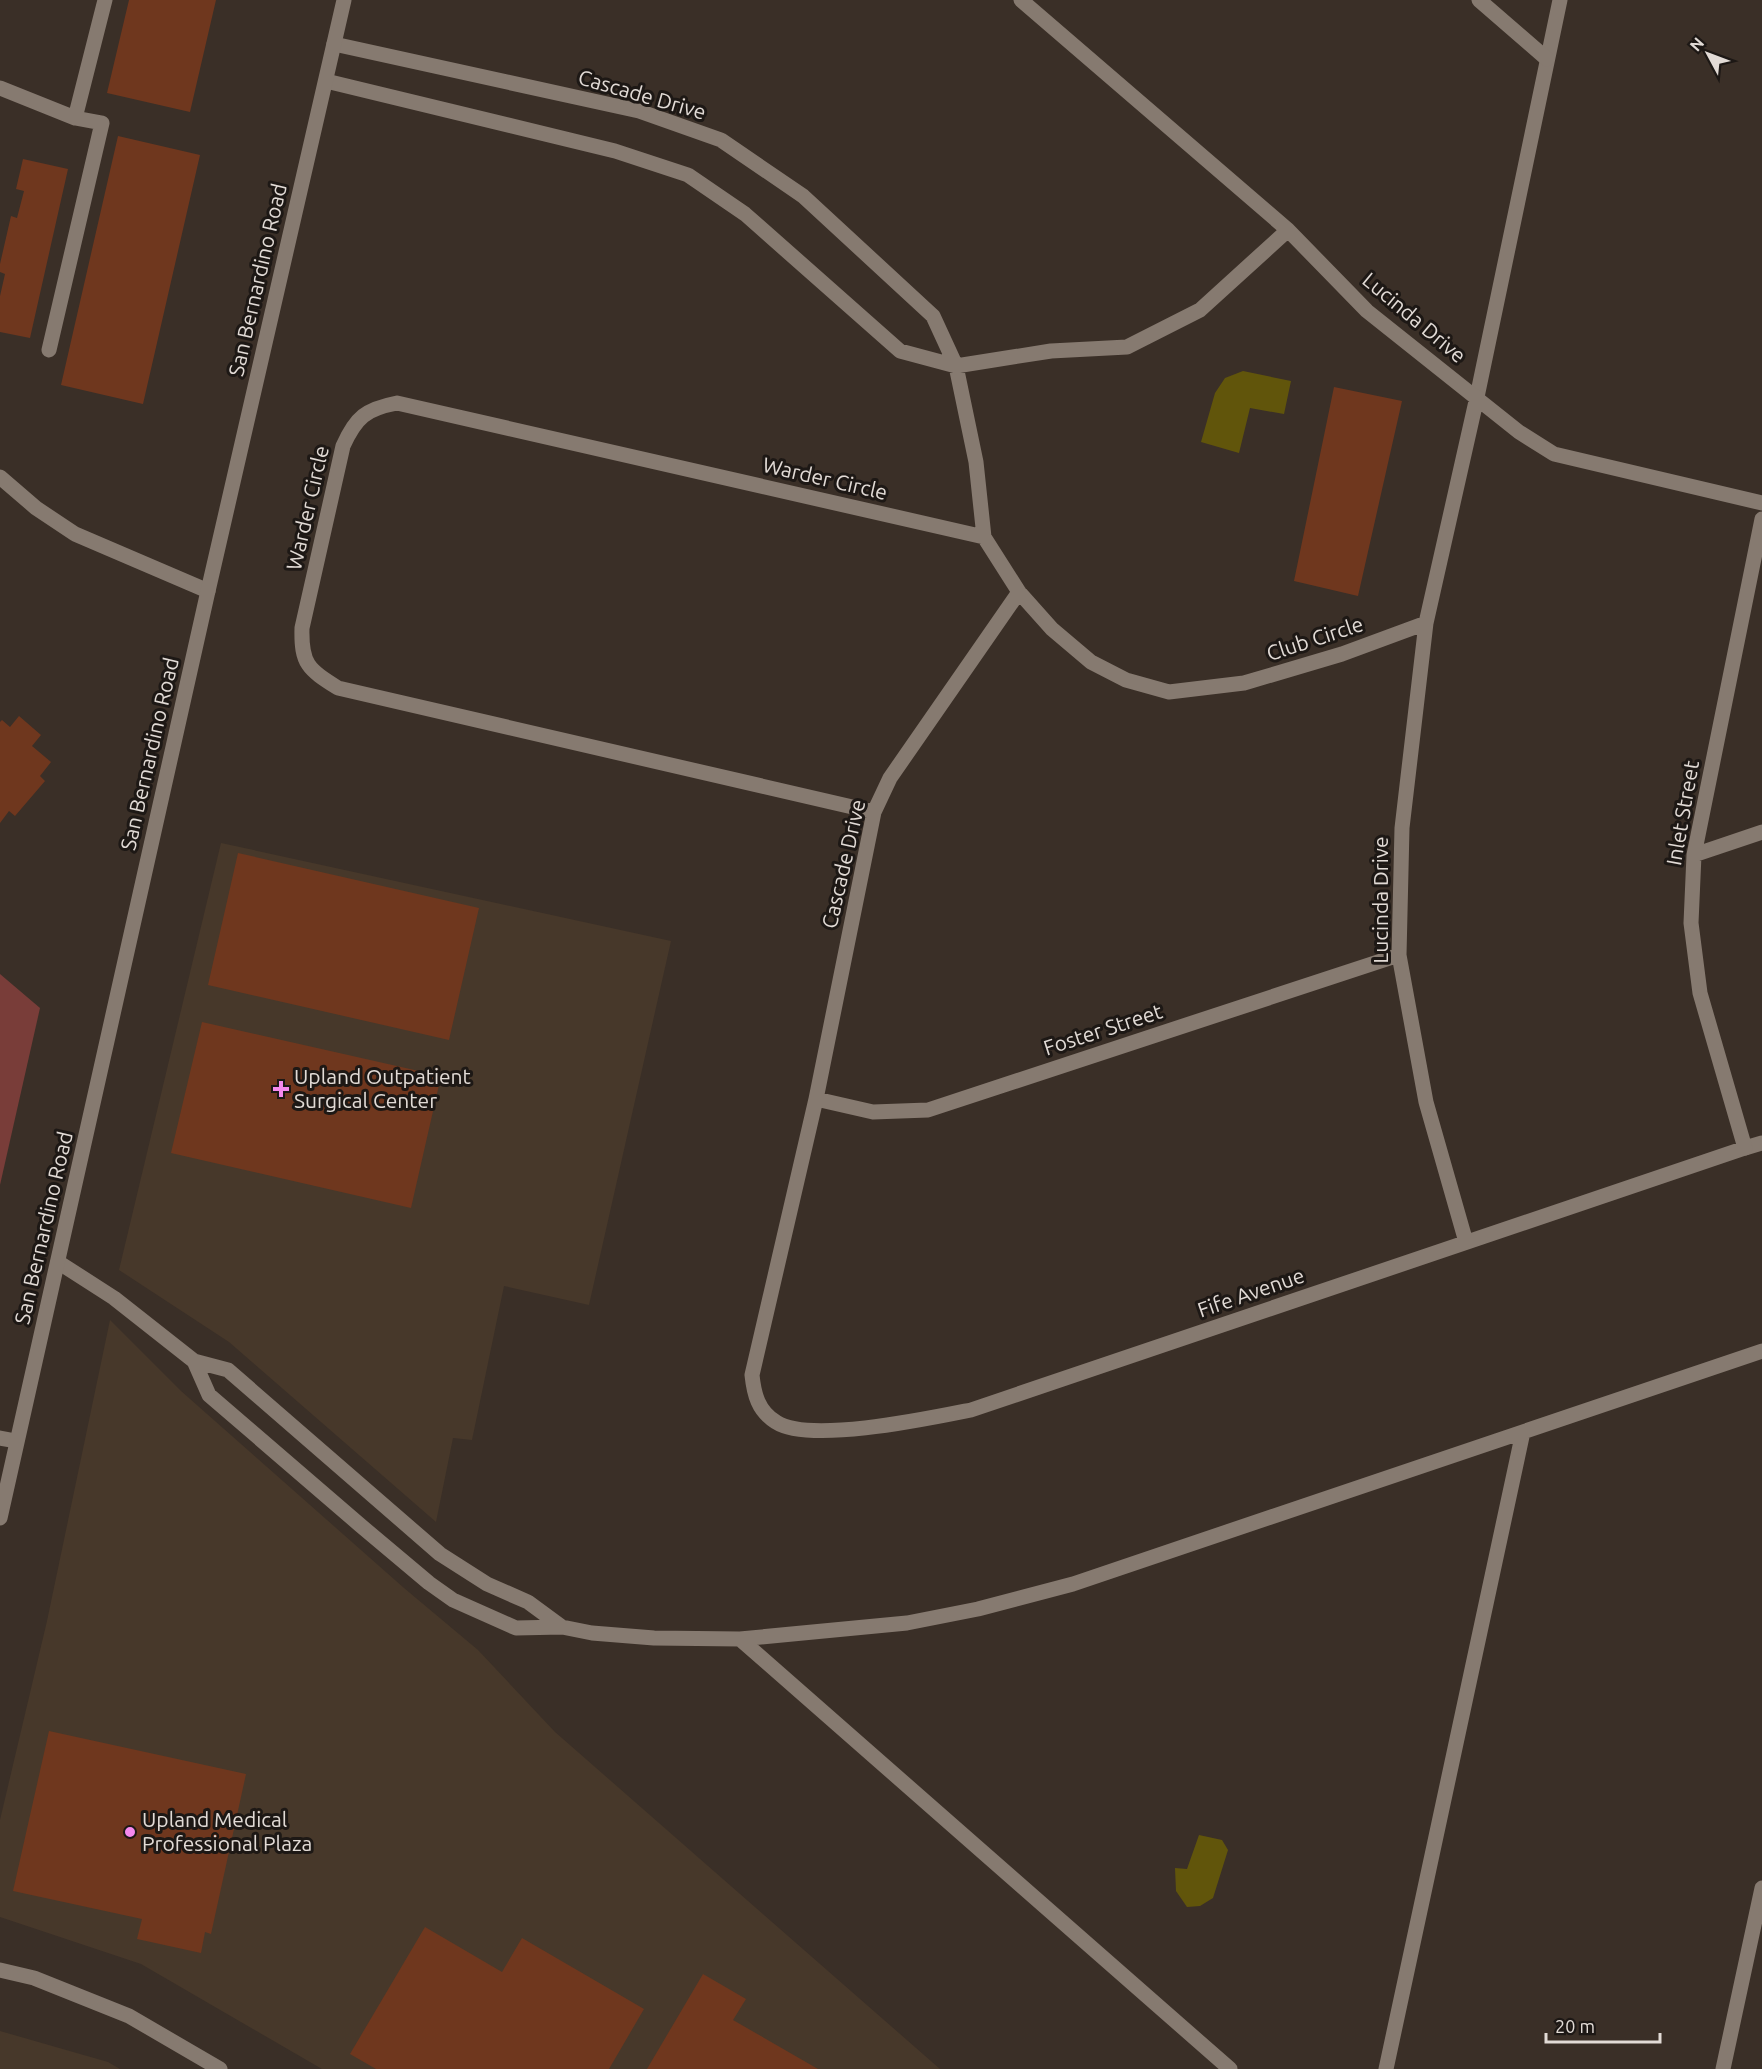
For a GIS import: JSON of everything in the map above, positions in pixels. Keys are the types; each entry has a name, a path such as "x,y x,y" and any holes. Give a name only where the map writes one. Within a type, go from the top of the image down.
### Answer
{"street":[{"path":"75,118 105,0"},
{"name":"San Bernardino Road","path":"0,1518 208,591 344,0"},
{"name":"Lucinda Drive","path":"1021,0 1288,230 1367,311 1477,397 1560,0"},
{"path":"1479,0 1547,59"},
{"name":"Cascade Drive","path":"334,44 639,111 721,140 803,196 933,316 956,366 976,462 984,537 1019,592 890,777 874,812 816,1099 752,1375 754,1395 765,1414"},
{"path":"326,81 615,151 688,175 746,214 900,351 956,366 1052,351 1127,347 1200,310 1288,230"},
{"path":"0,88 75,118 102,123 49,350"},
{"path":"1426,623 1477,397 1519,432 1554,453 1762,503"},
{"name":"Warder Circle","path":"874,812 338,688 321,677 306,664 302,646 302,627 343,446 351,428 366,414 379,406 397,403 984,537"},
{"path":"0,477 36,508 75,534 208,591"},
{"name":"Inlet Street","path":"1745,1148 1700,993 1691,923 1694,855 1762,519"},
{"name":"Club Circle","path":"1019,592 1052,629 1091,662 1126,680 1169,692 1244,683 1342,654 1426,623"},
{"name":"Lucinda Drive","path":"1426,623 1402,828 1399,955 1426,1102 1466,1242"},
{"path":"1694,855 1762,832"},
{"name":"Foster Street","path":"816,1099 873,1112 928,1110 1399,955"},
{"name":"Fife Avenue","path":"765,1414 777,1423 794,1429 845,1430 903,1424 971,1410 1762,1143"},
{"path":"58,1262 114,1298 194,1361 228,1370 440,1554 488,1584 528,1602 562,1627"},
{"path":"194,1361 209,1395 360,1526 453,1600 516,1628 562,1627 654,1638 740,1639 907,1623 1072,1584 1762,1351"},
{"path":"1386,2069 1523,1432"},
{"path":"0,1438 16,1442"},
{"path":"740,1639 1230,2069"},
{"path":"1723,2069 1762,1888"},
{"path":"0,1970 34,1978 129,2016 220,2069"}],"shaded area":[{"path":"1243,371 1291,381 1284,414 1250,408 1239,453 1201,442 1215,393 1225,378"},
{"path":"221,843 671,941 589,1305 504,1286 472,1440 453,1438 436,1522 229,1342 119,1270"},
{"path":"0,974 40,1008 0,1185"},
{"path":"110,1320 181,1391 404,1588 478,1650 555,1732 940,2069 322,2069 141,1964 0,1917 0,1820 47,1621"},
{"path":"1199,1835 1222,1840 1228,1850 1213,1898 1200,1906 1187,1907 1176,1891 1175,1868 1187,1869"},
{"path":"0,2031 108,2062 120,2069 0,2069"}],"building":[{"path":"129,0 216,0 190,112 107,93"},
{"path":"118,136 200,155 143,404 61,385"},
{"path":"23,159 68,169 30,338 0,332 0,296 5,274 0,272 0,264 11,216 17,218 24,191 16,189"},
{"path":"1334,387 1402,401 1358,596 1294,581"},
{"path":"19,716 41,735 32,746 51,762 40,776 45,781 15,816 9,811 0,823 0,722 2,720 10,727"},
{"path":"238,853 479,908 449,1040 208,985"},
{"path":"202,1022 441,1076 411,1208 171,1153"},
{"name":"Upland Medical Professional Plaza","path":"49,1731 246,1774 211,1934 205,1932 201,1953 137,1939 142,1919 13,1891"},
{"path":"425,1927 502,1972 522,1938 644,2009 609,2069 376,2069 350,2054"},
{"path":"703,1974 746,1999 733,2020 818,2069 647,2069"}],"place":[{"name":"Upland Outpatient Surgical Center","path":"281,1089"},
{"name":"Upland Medical Professional Plaza","path":"130,1832"}]}
